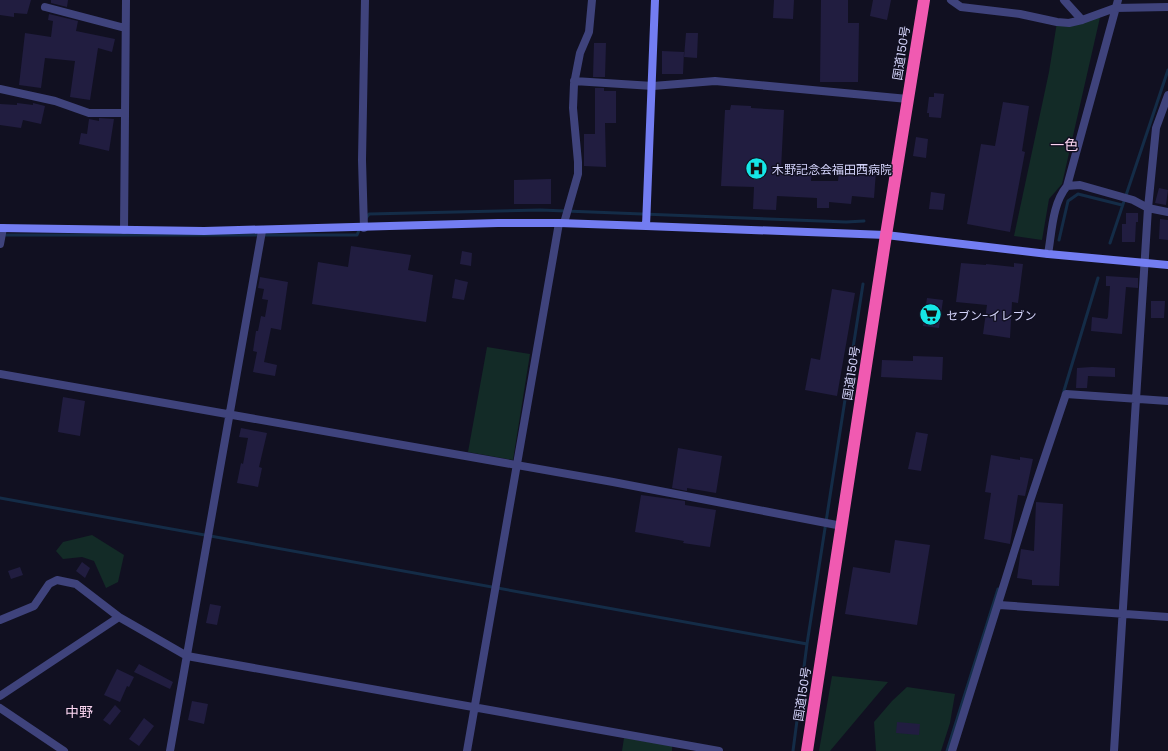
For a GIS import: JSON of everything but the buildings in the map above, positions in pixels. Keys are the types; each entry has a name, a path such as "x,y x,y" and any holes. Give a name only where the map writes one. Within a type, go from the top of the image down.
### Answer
{"highway":[{"name":"国道150号","path":"807,751 886,235 924,0"}],"street":[{"path":"124,230 126,0"},
{"path":"364,228 362,160 365,0"},
{"path":"467,751 495,588 562,223 578,174 573,108 574,81 580,53 589,32 592,0"},
{"path":"646,226 655,0"},
{"path":"951,0 961,6 1020,14 1057,22 1082,20 1116,4 1168,7"},
{"path":"1064,0 1082,20"},
{"path":"1048,254 1056,206 1067,186 1116,4"},
{"path":"45,7 125,28"},
{"path":"574,81 652,86 714,81 908,98"},
{"path":"0,89 55,101 89,113 125,113"},
{"path":"1114,751 1148,208 1156,128 1168,94"},
{"path":"1067,186 1080,185 1133,200 1148,208 1168,212"},
{"path":"0,244 1,228 262,231 498,223 562,223 886,235 1048,254 1168,265"},
{"path":"170,751 262,231"},
{"path":"0,374 620,484 842,526"},
{"path":"952,751 999,605 1030,502 1066,394 1168,401"},
{"path":"0,620 34,606 49,584 57,580 76,584 119,616 187,656 719,751"},
{"path":"999,605 1168,617"},
{"path":"0,696 119,616"},
{"path":"0,708 64,751"}],"green space":[{"path":"1101,13 1062,184 1049,199 1042,240 1014,236 1049,72 1057,22"},
{"path":"487,347 530,354 513,460 468,452"},
{"path":"92,535 124,555 118,582 106,588 94,561 82,557 63,559 56,551 63,542"},
{"path":"832,676 888,682 830,751 819,751"},
{"path":"907,687 955,694 950,723 941,751 876,751 874,722 892,701"},
{"path":"624,738 672,746 672,751 622,751"}],"waterway":[{"path":"1110,243 1168,70"},
{"path":"1059,240 1068,201 1078,194 1122,205"},
{"path":"366,218 369,214 540,210 846,222 864,221"},
{"path":"2,235 357,235 360,228"},
{"path":"1063,394 1098,278"},
{"path":"793,751 807,644 863,284"},
{"path":"0,498 807,644"},
{"path":"947,751 998,589"}],"place":[{"name":"木野記念会福田西病院","path":"756,169"},
{"name":"セブン-イレブン","path":"931,315"}],"district":[{"name":"一色","path":"1064,145"},
{"name":"中野","path":"79,712"}]}
